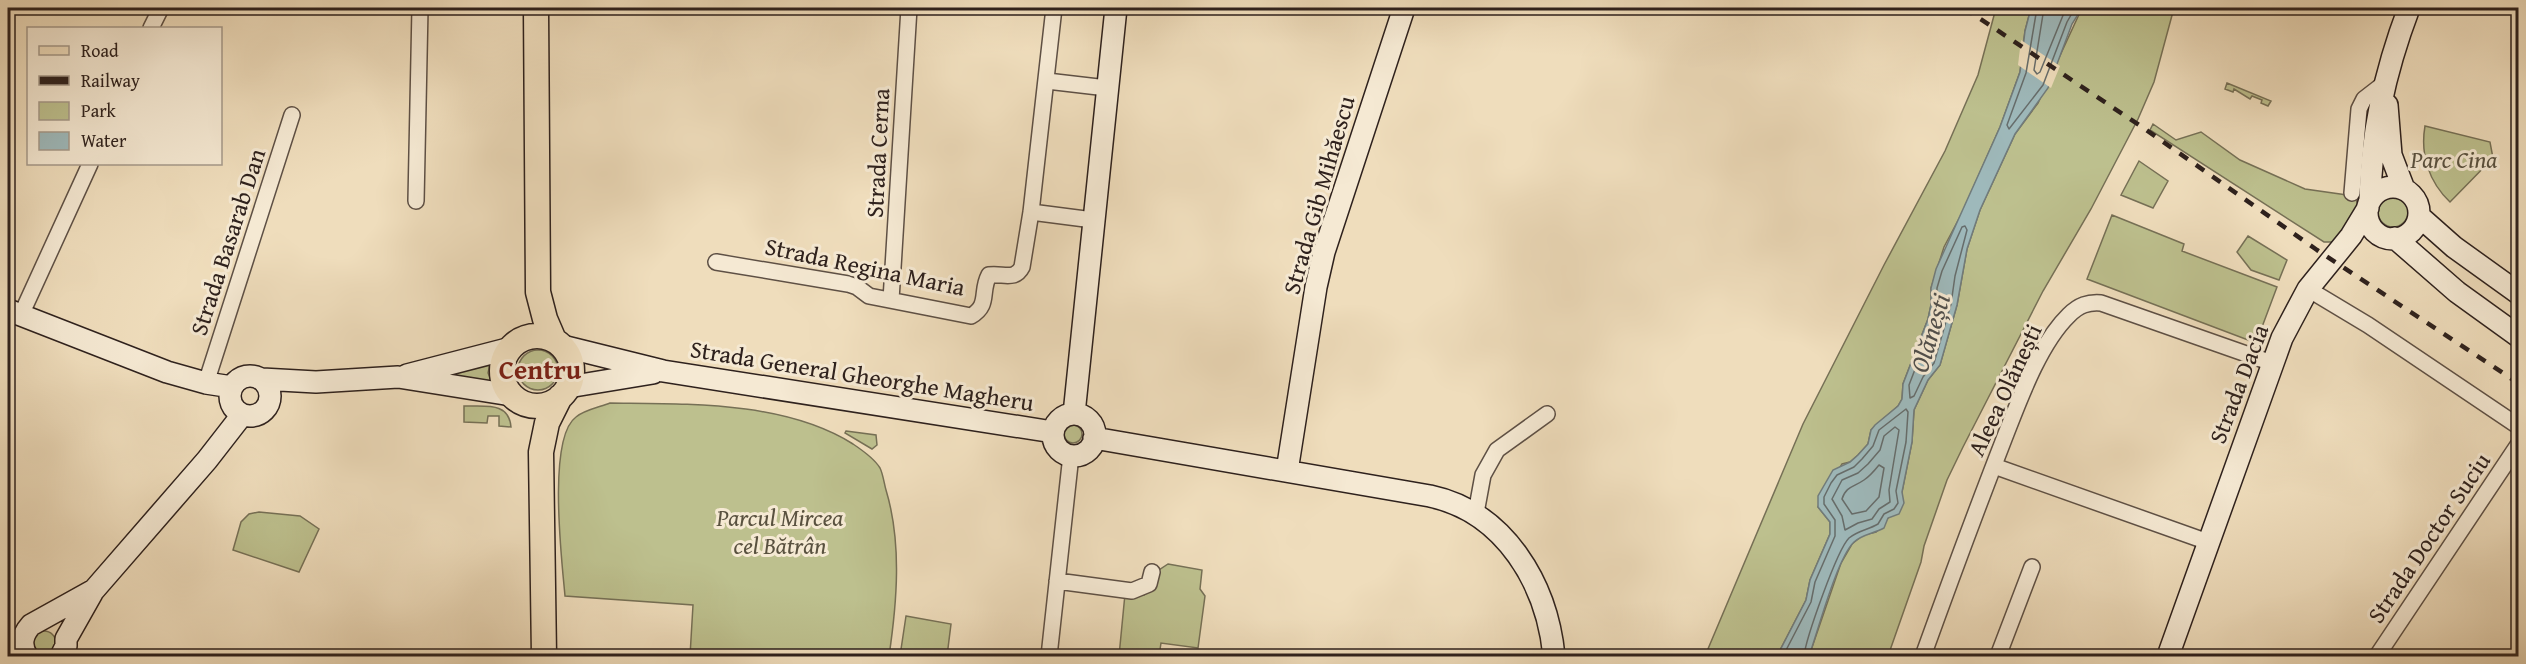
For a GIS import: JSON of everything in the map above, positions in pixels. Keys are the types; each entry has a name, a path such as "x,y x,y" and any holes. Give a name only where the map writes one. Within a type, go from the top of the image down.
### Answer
{"main road":[{"path":"536,8 538,292 544,320 572,366 564,392 547,423 541,452 544,657"},
{"path":"1074,414 1116,8"},
{"name":"Strada Gib Mihăescu","path":"1287,471 1316,287 1324,252 1404,8"},
{"path":"2409,8 2392,53 2374,132 2363,200 2370,224 2518,336"},
{"path":"2386,82 2391,154 2404,189 2416,200 2419,216 2408,234 2388,237"},
{"path":"2363,200 2388,187 2404,189"},
{"name":"Strada Dacia","path":"2168,657 2272,363 2308,289 2351,236 2363,200"},
{"path":"2419,216 2454,247 2518,293"},
{"name":"Strada Dacia","path":"2337,254 2388,237"},
{"path":"538,292 517,343 502,366 502,376 518,399 541,452"},
{"path":"14,312 167,372 206,383 232,387"},
{"path":"266,389 268,406 262,413 252,417 242,415 231,403 232,387 238,380 248,376 266,389 316,382 398,377 544,336 558,343"},
{"name":"Strada General Gheorghe Magheru","path":"558,343 663,371 1053,432"},
{"name":"Strada General Gheorghe Magheru","path":"564,392 663,371"},
{"path":"398,377 543,405 564,392"},
{"path":"1074,414 1090,422 1094,438 1088,450 1071,455 1059,450 1053,438 1053,432 1058,421 1074,414"},
{"path":"66,651 94,590 207,460 242,415"},
{"path":"1094,438 1444,499 1476,513 1506,541 1522,562 1538,592 1548,622 1554,657"},
{"path":"19,649 26,631 37,622 94,590"},
{"path":"37,622 52,622 59,626 66,651"}],"street":[{"path":"152,27 161,8"},
{"path":"416,201 420,8"},
{"name":"Strada Cerna","path":"891,300 909,8"},
{"name":"Strada Regina Maria","path":"716,262 848,284 857,287 869,296 970,316 978,312 982,306 989,275 1013,276 1019,274 1022,267 1031,212 1054,8"},
{"path":"1047,81 1107,88"},
{"name":"Strada Basarab Dan","path":"206,383 292,115"},
{"path":"14,312 89,165"},
{"path":"1031,212 1093,220"},
{"path":"2308,289 2368,325 2518,426"},
{"name":"Aleea Olănești","path":"1928,655 2015,412 2047,345 2068,316 2081,305 2090,302 2101,303 2272,363"},
{"path":"1476,513 1483,475 1497,450 1547,414"},
{"name":"Strada Doctor Suciu","path":"2378,657 2518,445"},
{"path":"1049,657 1071,455"},
{"path":"1994,466 2208,542"},
{"path":"1998,657 2032,567"},
{"path":"1057,581 1132,591 1149,584 1152,572"}],"green space":[{"path":"1996,8 2031,8 2025,31 2020,72 2000,127 1962,213 1944,247 1931,288 1928,319 1903,384 1902,399 1898,406 1871,430 1868,444 1858,455 1850,462 1842,464 1818,507 1830,522 1830,534 1810,580 1806,600 1777,656 1705,656 1803,424 1945,151 1978,75"},
{"path":"2082,8 2174,8 2154,82 2138,119 2091,209 2043,291 1947,480 1888,656 1809,656 1841,563 1852,544 1863,535 1876,532 1888,518 1902,492 1912,442 1914,410 1928,380 1940,365 1957,305 1967,249 1980,210 2015,134 2038,103"},
{"path":"2227,83 2271,101 2268,106 2261,103 2262,100 2252,96 2250,99 2234,89 2233,92 2225,89"},
{"path":"2153,124 2176,140 2201,132 2240,160 2305,189 2354,196 2360,208 2336,242 2324,242 2150,130"},
{"name":"Parc Cina","path":"2425,126 2490,142 2493,158 2450,202 2437,186 2425,158"},
{"path":"2139,161 2168,181 2153,208 2121,195"},
{"path":"2393,197 2403,202 2408,212 2403,222 2393,227 2383,222 2378,212 2383,202"},
{"path":"2112,215 2184,244 2182,251 2277,287 2256,343 2087,279"},
{"path":"2248,236 2287,260 2279,280 2251,270 2237,252"},
{"path":"538,350 546,351 552,356 557,362 557,378 552,384 546,389 538,390 530,389 524,384 519,378 518,370 519,362 524,356 530,351"},
{"path":"490,364 488,373 492,382 434,377"},
{"name":"Parcul Mircea cel Bătrân","path":"610,403 703,405 767,412 826,430 853,444 871,458 882,473 891,510 896,552 896,594 889,656 690,656 693,605 565,596 558,502 562,449 567,429 576,417"},
{"path":"464,406 487,406 501,409 506,413 511,427 499,426 499,416 488,416 487,423 464,422"},
{"path":"1073,425 1080,427 1082,434 1080,441 1073,443 1066,441 1064,434 1066,427"},
{"path":"846,431 876,435 877,445 872,449 845,433"},
{"path":"259,512 300,516 319,529 299,572 233,550 241,522 249,514"},
{"path":"1168,564 1202,570 1200,589 1205,596 1198,648 1161,643 1159,656 1119,656 1125,594 1144,595 1156,586 1159,570"},
{"path":"906,616 951,624 947,656 900,656"},
{"path":"44,631 52,635 56,643 52,651 44,655 36,651 32,643 36,635"}],"water":[{"name":"Olănești","path":"2031,8 2082,8 2072,24 2048,88 2015,134 1980,210 1967,249 1957,305 1940,365 1928,380 1914,410 1912,442 1902,492 1904,503 1899,514 1888,518 1884,528 1857,539 1848,550 1828,596 1809,656 1777,656 1806,600 1810,580 1830,534 1830,522 1818,507 1818,496 1833,470 1850,462 1858,455 1868,444 1871,430 1898,406 1902,399 1903,384 1928,319 1931,288 1936,269 2000,127 2020,72 2025,31"}],"pier":[{"path":"2021,40 2060,66 2051,88 2018,65"}],"railway":[{"path":"1964,8 2145,129 2317,250 2518,383"}],"district":[{"name":"Centru","path":"540,370"}]}
